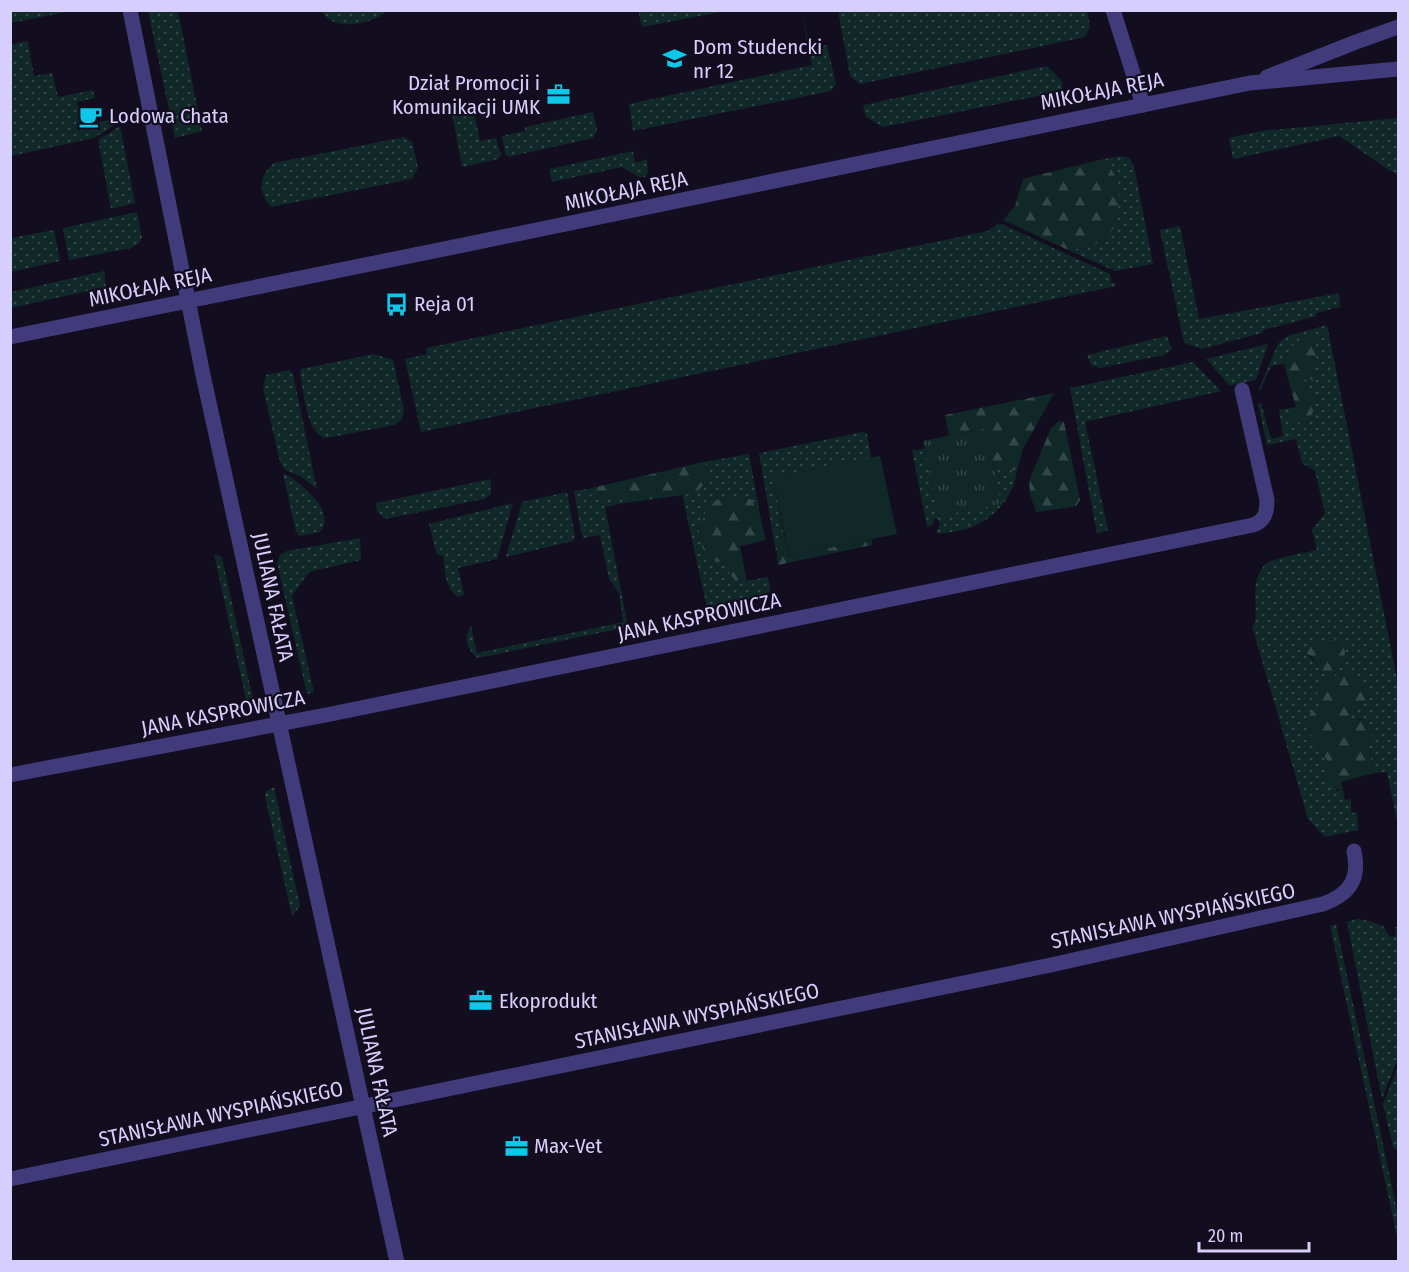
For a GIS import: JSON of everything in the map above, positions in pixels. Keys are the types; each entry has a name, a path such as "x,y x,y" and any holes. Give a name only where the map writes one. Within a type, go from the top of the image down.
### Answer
{"street":[{"name":"JULIANA FAŁATA","path":"130,10 188,301 397,1262"},
{"path":"1113,10 1143,105"},
{"name":"MIKOŁAJA REJA","path":"1250,83 1398,27"},
{"name":"MIKOŁAJA REJA","path":"10,337 467,246 1250,83 1398,69"},
{"name":"JANA KASPROWICZA","path":"10,775 279,723 1256,524 1266,515 1267,500 1242,390"},
{"name":"STANISŁAWA WYSPIAŃSKIEGO","path":"10,1179 1051,965 1323,904 1348,890 1357,870 1354,851"}],"green space":[{"path":"638,10 726,10 726,11 642,27"},
{"path":"11,11 71,11 11,23"},
{"path":"148,11 178,11 202,131 175,138"},
{"path":"322,11 387,11 362,23 343,24 327,18"},
{"path":"801,11 810,48 827,45 836,84 831,91 633,131 629,104 812,65"},
{"path":"838,11 1087,11 1090,27 1085,37 860,84 850,76"},
{"path":"28,41 34,76 52,73 58,97 93,90 95,98 77,102 81,126 113,119 118,123 94,138 11,156 11,44"},
{"path":"1047,66 1061,80 1063,91 883,127 866,117 863,105"},
{"path":"473,107 480,141 496,138 501,155 498,159 462,167 452,112"},
{"path":"593,112 597,130 593,138 508,157 505,153 502,136 525,131 525,127"},
{"path":"1398,118 1398,176 1339,136 1233,159 1229,138 1262,131"},
{"path":"120,126 135,203 111,209 98,140"},
{"path":"404,137 412,142 418,167 412,179 271,207 263,195 263,178 274,163"},
{"path":"633,151 635,163 647,159 648,173 645,177 639,177 622,167 552,182 549,169"},
{"path":"1121,156 1129,158 1134,166 1153,264 1115,271 1066,249 1087,248 1110,167 1099,160"},
{"path":"1099,160 1110,167 1118,181 1120,199 1115,226 1105,239 1087,248 1066,249 1003,220 1015,206 1023,179"},
{"path":"137,212 142,238 138,244 131,248 69,260 63,228"},
{"path":"999,223 1110,274 1111,283 1116,286 421,432 405,359 427,354 426,348 988,231"},
{"path":"1180,226 1199,319 1339,293 1340,307 1263,330 1262,333 1202,349 1184,343 1160,230"},
{"path":"54,230 60,261 11,272 11,238"},
{"path":"104,271 106,287 11,308 11,292"},
{"path":"1327,325 1398,684 1398,826 1387,772 1374,773 1367,742 1372,734 1362,719 1353,720 1350,716 1351,708 1335,676 1334,671 1344,662 1332,639 1306,654 1329,674 1319,686 1322,704 1310,713 1311,737 1327,760 1325,774 1337,791 1343,790 1345,800 1351,799 1351,813 1357,812 1358,830 1325,837 1308,819 1252,626 1255,622 1255,589 1260,571 1266,564 1276,559 1317,550 1312,530 1325,513 1315,471 1302,463 1296,439 1267,445 1258,404 1261,403 1271,439 1283,436 1279,410 1292,408 1292,419 1307,392 1303,376 1306,369 1309,370 1316,359 1289,351 1284,364 1271,366 1258,391 1278,344 1287,336"},
{"path":"1305,334 1314,339 1318,351 1313,366 1315,382 1310,379 1309,370 1306,369 1304,378 1306,389 1314,400 1313,412 1307,420 1299,423 1291,419 1292,408 1296,407 1284,364 1298,338"},
{"path":"1167,336 1172,349 1164,355 1100,368 1091,365 1087,355"},
{"path":"1268,344 1256,380 1230,386 1206,359"},
{"path":"374,354 393,360 404,410 402,419 395,425 326,438 319,435 307,411 301,369"},
{"path":"1193,362 1221,391 1085,422 1108,530 1097,534 1070,388"},
{"path":"289,370 293,374 317,489 300,476 285,470 280,462 263,388 266,375"},
{"path":"1054,393 1023,449 1017,470 994,470 986,428 949,436 945,415"},
{"path":"1059,421 1064,422 1080,500 1076,506 1036,512 1030,495 1029,481 1051,428"},
{"path":"987,428 1001,504 938,516 923,441"},
{"path":"863,432 867,434 871,458 773,477 784,535 780,539 776,553 759,453"},
{"path":"925,449 938,516 1001,504 994,470 1017,470 1008,497 989,518 981,523 964,530 939,534 936,532 940,525 938,519 934,519 933,524 927,527 912,450"},
{"path":"749,454 760,515 751,499 707,508 699,530 702,547 728,562 738,583 746,577 746,581 768,577 770,588 768,598 719,609 717,605 711,607 712,611 708,612 682,494 690,494 710,471 703,462"},
{"path":"880,456 897,534 789,556 773,477"},
{"path":"703,462 710,471 701,488 690,494 625,503 619,497 597,498 587,489"},
{"path":"283,473 306,490 320,507 324,515 324,524 320,532 299,536 296,532"},
{"path":"491,479 491,494 484,499 385,519 377,511 376,503"},
{"path":"587,489 597,498 619,496 625,503 605,507 628,627 478,658 467,644 467,635 471,626 477,653 623,622 619,593 609,579 600,535 584,538 581,533 574,491"},
{"path":"567,492 575,536 573,541 506,557 522,502"},
{"path":"736,496 751,499 760,515 766,540 740,546 746,577 738,583 728,572 728,562 712,561 702,547 699,530 707,508 721,497"},
{"path":"513,503 497,559 458,568 464,594 459,597 454,594 448,584 443,555 437,555 429,524"},
{"path":"784,535 789,556 872,539 872,545 778,565 778,545"},
{"path":"360,538 361,560 309,572 292,596 314,692 307,694 277,563 280,555 287,551"},
{"path":"214,554 222,557 254,704 251,705 250,699 246,699"},
{"path":"1316,638 1325,641 1339,639 1345,651 1344,662 1334,671 1335,676 1345,673 1363,680 1367,689 1367,700 1360,707 1351,708 1350,716 1353,720 1367,720 1370,726 1371,734 1367,742 1374,773 1341,782 1343,790 1331,789 1325,774 1327,760 1311,737 1308,723 1310,713 1321,704 1317,694 1319,686 1328,674 1322,673 1313,658 1306,653 1309,644"},
{"path":"274,787 300,906 292,916 265,796 265,792"},
{"path":"1357,919 1383,926 1389,936 1394,937 1395,927 1398,927 1398,1058 1382,1099 1347,922"},
{"path":"1336,924 1398,1215 1398,1241 1330,926"},
{"path":"1398,1066 1398,1151 1393,1147 1383,1104"}],"place":[{"name":"Dom Studencki nr 12","path":"675,59"},
{"name":"Dział Promocji i Komunikacji UMK","path":"558,95"},
{"name":"Lodowa Chata","path":"91,116"},
{"name":"Reja 01","path":"396,304"},
{"name":"Ekoprodukt","path":"481,1001"},
{"name":"Max-Vet","path":"516,1146"}]}
